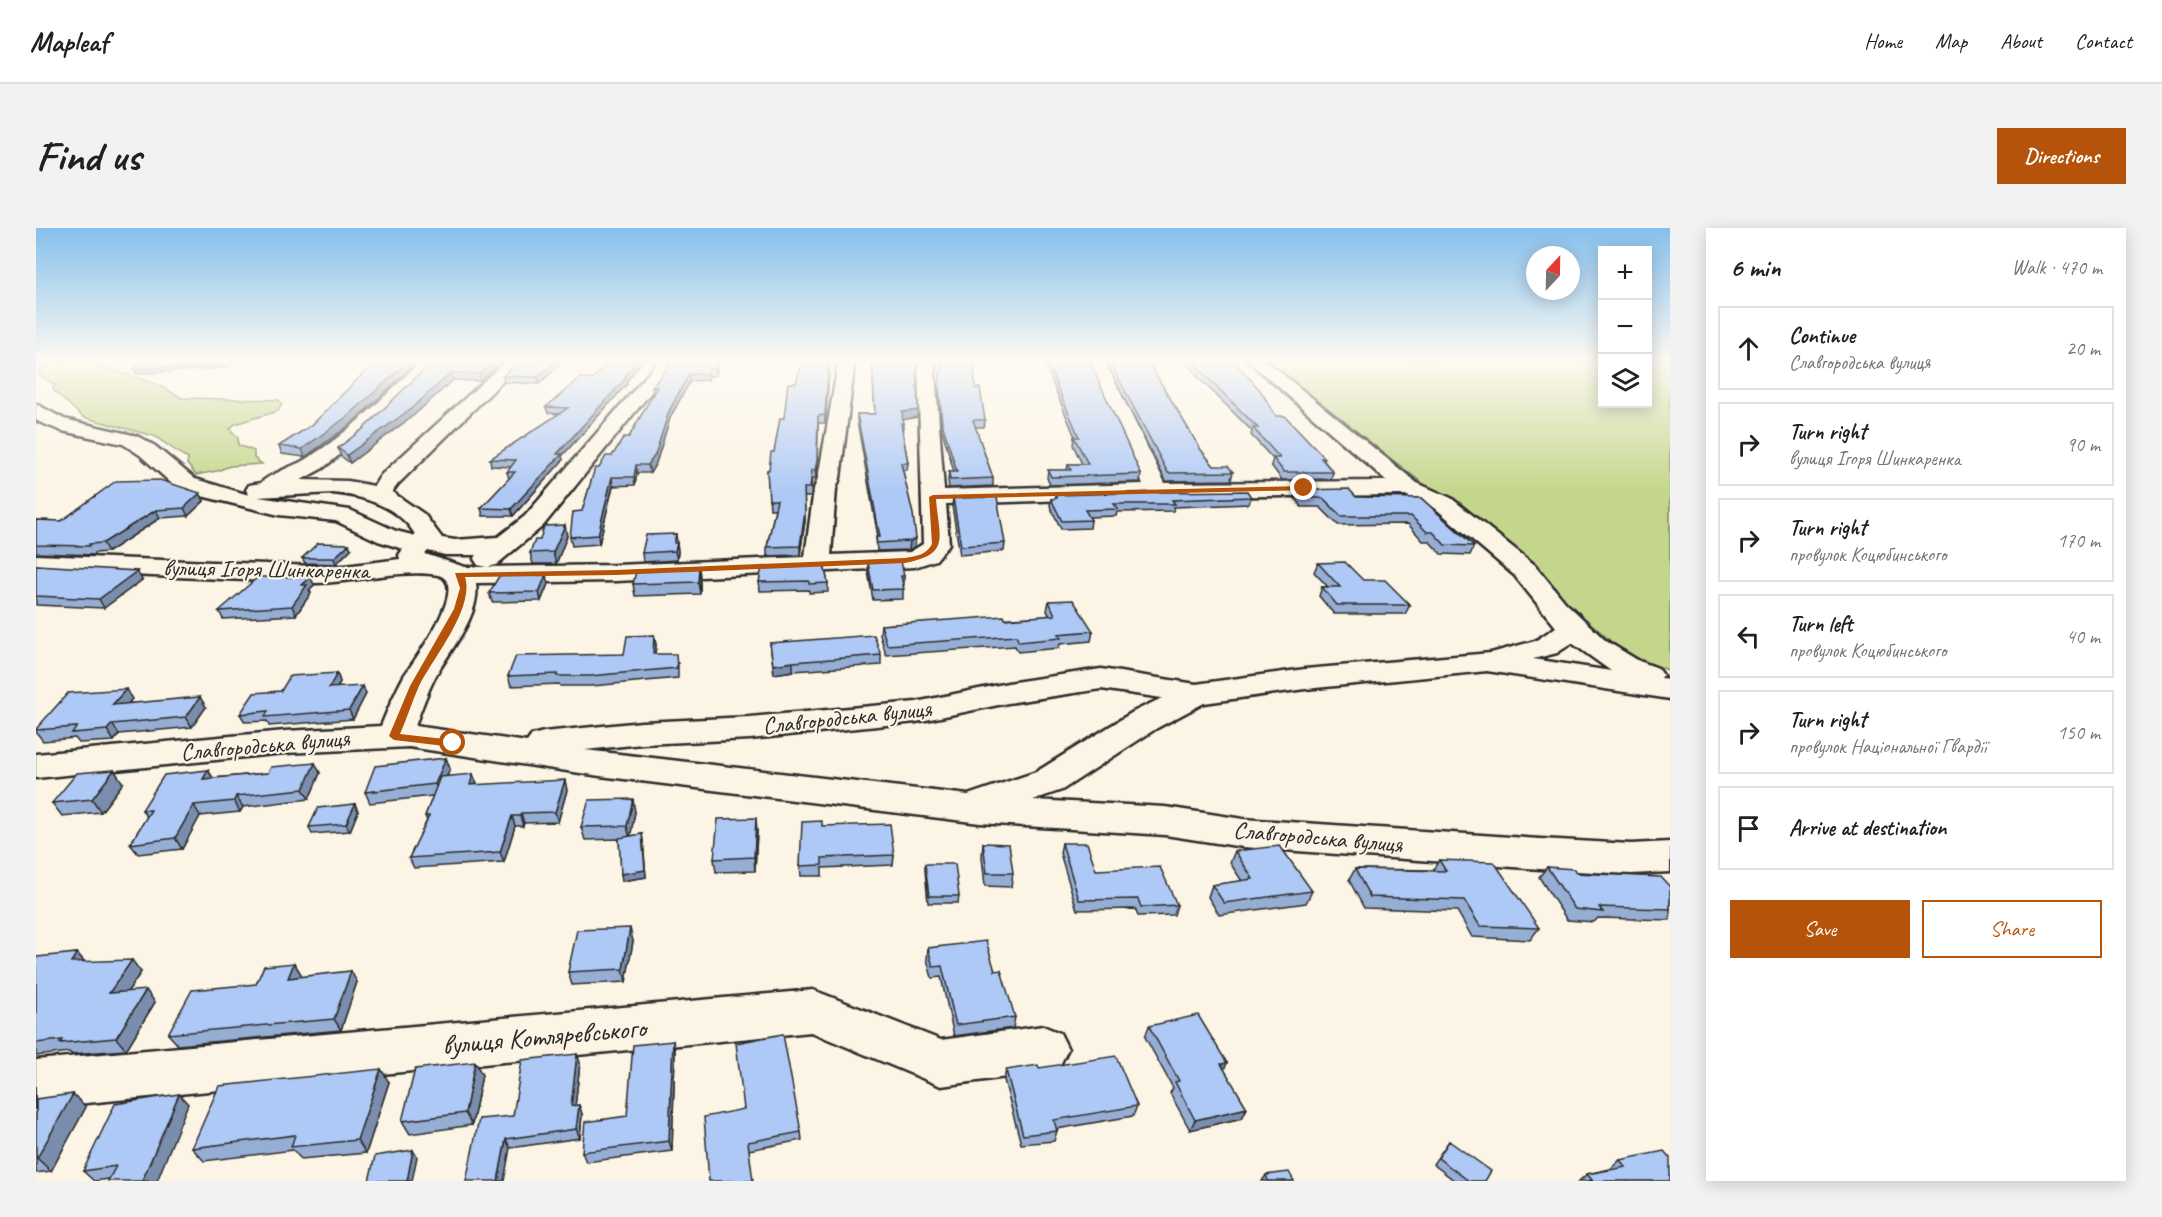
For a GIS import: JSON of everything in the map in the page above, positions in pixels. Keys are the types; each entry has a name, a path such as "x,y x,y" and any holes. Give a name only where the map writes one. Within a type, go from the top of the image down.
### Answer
{"street":[{"path":"241,490 289,479 311,466 386,404"},
{"path":"343,515 382,497 389,480 469,404"},
{"path":"449,564 484,561 534,521 632,404"},
{"path":"817,565 825,489 829,478 840,404"},
{"path":"36,410 48,422 103,432 130,440 184,482 208,491 293,510 343,515 387,536 400,539 449,564 616,573 905,560 929,554 936,544 928,404"},
{"path":"1117,404 1157,490"},
{"path":"1309,404 1409,488 1443,503 1518,564 1568,623 1611,658 1643,674 1670,682"},
{"path":"208,491 344,488 382,497 420,524 462,578 464,588 458,609 415,686 394,736"},
{"path":"933,497 1157,490 1409,488"},
{"path":"449,564 467,548 504,544"},
{"name":"вулиця Ігоря Шинкаренка","path":"36,563 330,574 449,564"},
{"name":"Славгородська вулиця","path":"495,748 642,733 750,728 916,712 1008,693 1101,679 1196,694 1305,679 1487,662 1545,647 1568,623"},
{"name":"Славгородська вулиця","path":"1487,662 1670,689"},
{"name":"Славгородська вулиця","path":"966,808 1049,781 1145,720 1196,694"},
{"name":"Славгородська вулиця","path":"36,766 285,742 394,736 600,764 966,808 1165,821 1243,833 1528,853 1631,859 1670,857"},
{"name":"вулиця Котляревського","path":"36,1084 813,1011 941,1063 1043,1049"}],"green space":[{"path":"69,404 282,404 278,411 235,424 230,429 238,438 238,445 254,451 254,458 262,464 230,466 196,475 187,464 188,459 154,436 83,417"},
{"path":"1322,404 1598,404 1598,408 1652,408 1652,404 1670,404 1670,671 1624,653 1520,560"}],"building":[{"path":"333,404 361,404 302,449 279,446 312,425"},
{"path":"388,404 416,404 347,455 338,448 363,429"},
{"path":"549,404 602,404 557,454 562,454 511,509 481,508 515,472 507,472 516,460 490,459 568,408 546,407"},
{"path":"647,404 673,404 655,455 648,465 636,465 634,477 612,477 598,535 570,537 573,512 582,511 595,468 599,468 606,456 612,456 624,437 629,437"},
{"path":"786,404 826,404 825,415 818,416 815,470 812,470 810,488 804,488 805,512 800,546 767,547 777,500 769,500 767,470 769,470 771,452 774,452 780,418 784,418"},
{"path":"874,404 918,404 918,410 902,412 903,423 901,423 908,463 901,463 916,538 910,541 877,543 876,537 880,537 857,414 875,414"},
{"path":"940,404 983,404 985,420 973,420 993,478 950,480 949,472 957,472 942,423"},
{"path":"1065,404 1109,404 1141,474 1051,477 1048,470 1071,470 1068,464 1088,464 1074,437 1079,437"},
{"path":"1132,404 1174,404 1201,450 1214,466 1228,466 1233,472 1168,473"},
{"path":"1234,404 1269,404 1276,416 1285,416 1325,458 1321,458 1333,472 1284,472 1273,458 1280,458 1253,428 1258,428"},
{"path":"160,480 200,493 184,508 156,510 103,543 89,544 89,546 36,545 36,520 61,521 116,481"},
{"path":"1349,489 1356,497 1421,498 1474,546 1445,545 1433,532 1427,532 1411,516 1341,516 1323,498 1304,498 1298,490"},
{"path":"1247,491 1251,497 1172,500 1175,504 1114,504 1118,509 1085,510 1091,520 1062,521 1051,499 1057,498 1056,495"},
{"path":"997,497 1005,543 961,546 953,498"},
{"path":"565,525 553,552 530,553 535,540 540,540 544,526"},
{"path":"676,534 675,551 642,553 646,535"},
{"path":"318,543 349,544 334,558 302,558"},
{"path":"901,561 904,589 873,590 868,563"},
{"path":"1345,562 1363,580 1385,580 1410,605 1337,605 1322,587 1340,587 1318,563"},
{"path":"36,565 137,571 99,599 36,596"},
{"path":"824,565 828,583 759,582 762,567"},
{"path":"699,568 698,582 633,584 636,571"},
{"path":"546,575 539,592 489,593 499,576"},
{"path":"258,577 311,577 302,585 307,585 292,606 219,611"},
{"path":"1073,600 1093,631 1058,634 1061,638 1019,642 1016,636 887,645 881,625 1004,616 1005,619 1055,615 1049,601"},
{"path":"654,635 653,654 676,654 677,668 590,676 557,676 557,674 508,676 516,656 624,654 627,636"},
{"path":"874,635 881,655 773,665 770,643"},
{"path":"337,673 329,688 363,686 349,710 265,717 268,711 240,714 254,693 281,691 290,676"},
{"path":"126,689 112,705 200,697 186,717 112,724 107,730 72,733 77,727 36,730 68,693"},
{"path":"446,758 435,784 365,792 375,766"},
{"path":"315,763 303,789 236,796 234,801 194,805 175,838 130,844 151,810 142,810 164,775 208,770 203,779 268,773 271,767"},
{"path":"114,770 92,799 52,803 77,773"},
{"path":"473,774 470,785 565,780 555,812 521,813 520,816 512,816 500,852 409,858 429,816 425,816 440,777"},
{"path":"633,799 627,826 581,827 589,800"},
{"path":"355,804 346,824 309,827 318,808"},
{"path":"756,818 754,857 714,859 718,819"},
{"path":"822,821 822,826 890,824 894,855 822,858 822,865 800,866 802,822"},
{"path":"642,834 645,870 621,874 619,838"},
{"path":"983,843 1009,844 1013,873 987,873"},
{"path":"1062,843 1087,843 1096,870 1160,867 1177,905 1141,907 1138,899 1079,900"},
{"path":"1280,846 1312,891 1224,903 1212,885 1253,879 1235,851"},
{"path":"1439,860 1494,862 1539,928 1480,926 1464,900 1370,897 1355,869 1446,871"},
{"path":"925,864 955,864 959,896 929,896"},
{"path":"1547,867 1574,869 1576,873 1661,877 1670,887 1670,909 1599,907 1603,912 1575,909"},
{"path":"630,928 623,969 568,972 577,930"},
{"path":"986,941 995,971 1001,970 1015,1017 956,1025 942,966 933,967 928,948"},
{"path":"77,953 71,962 132,960 109,993 146,990 116,1038 36,1043 36,959 37,957"},
{"path":"294,963 288,978 351,971 334,1019 168,1034 192,990 256,984 264,966"},
{"path":"1198,1015 1227,1063 1221,1064 1247,1108 1195,1120 1175,1082 1179,1081 1149,1026"},
{"path":"783,1034 801,1132 748,1142 753,1181 709,1181 704,1117 744,1109 736,1043"},
{"path":"673,1041 669,1141 582,1152 585,1122 627,1116 633,1045"},
{"path":"577,1054 571,1106 579,1105 576,1129 506,1139 498,1181 466,1181 479,1119 513,1116 522,1060"},
{"path":"1116,1056 1137,1106 1054,1120 1057,1131 1023,1135 1006,1070 1038,1065 1039,1068"},
{"path":"475,1062 465,1113 402,1121 415,1069"},
{"path":"381,1069 357,1140 291,1147 295,1135 192,1148 219,1086"},
{"path":"73,1094 37,1158 36,1158 36,1099"},
{"path":"179,1094 142,1181 108,1181 116,1166 83,1171 115,1104"},
{"path":"1449,1141 1491,1171 1485,1181 1469,1181 1438,1158"},
{"path":"413,1150 407,1181 369,1181 375,1156"},
{"path":"1664,1151 1670,1158 1670,1181 1589,1181 1592,1180 1587,1174 1626,1167 1620,1160"},
{"path":"1289,1172 1294,1181 1268,1181 1266,1175"}],"route":[{"path":"453,743 394,736 415,686 458,609 464,588 462,578 458,575 616,573 917,559 929,554 936,544 933,497 1304,488"}]}
